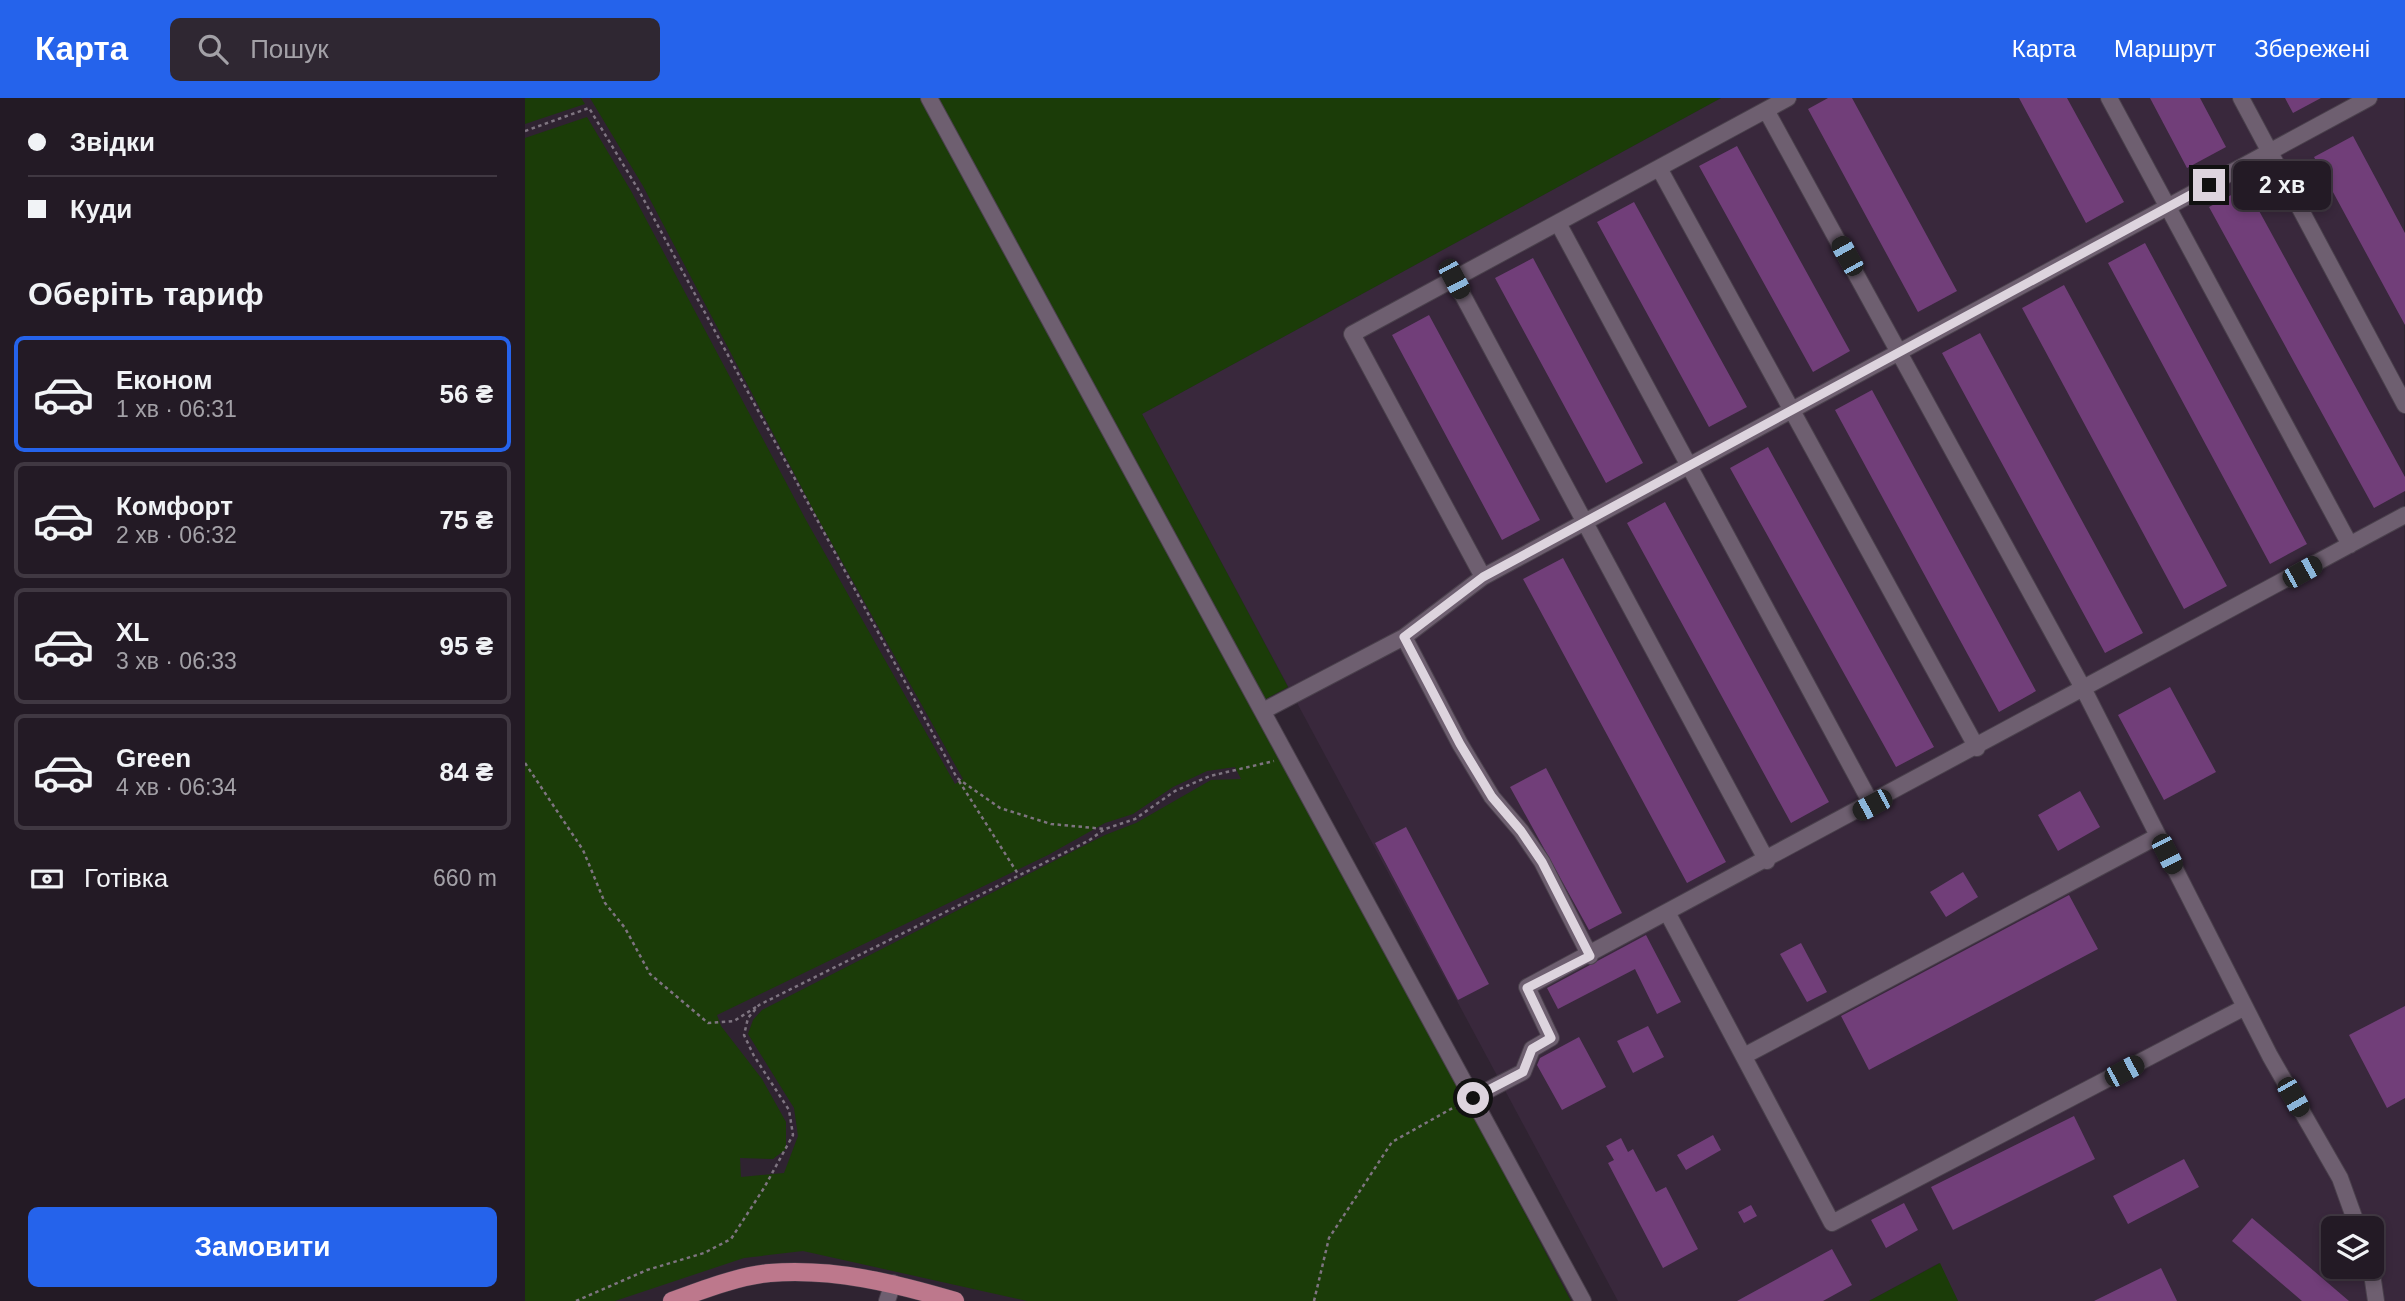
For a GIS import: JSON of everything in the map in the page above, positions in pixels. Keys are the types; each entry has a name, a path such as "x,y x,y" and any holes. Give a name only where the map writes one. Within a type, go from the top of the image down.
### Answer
{"main road":[{"path":"672,1301 767,1273 821,1272 893,1283 955,1301"}],"street":[{"path":"929,98 1583,1301"},
{"path":"1483,577 1352,334 1788,98"},
{"path":"2109,98 2350,545"},
{"path":"2241,98 2405,405"},
{"path":"1263,711 1404,637 1483,577 2369,98"},
{"path":"1766,110 2084,690 2245,1007 2340,1178 2353,1216"},
{"path":"1659,168 1977,748"},
{"path":"1558,223 1872,805"},
{"path":"1454,279 1767,861"},
{"path":"1473,1098 1523,1072 1532,1049 1551,1038 1527,988 1872,805 2405,515"},
{"path":"1404,637 1460,744 1492,797 1521,831 1542,862 1590,956"},
{"path":"1744,1056 2158,836"},
{"path":"1668,914 1832,1223 2245,1007"},
{"path":"2373,1279 2376,1301"},
{"path":"887,1301 893,1283"}],"path":[{"path":"525,131 589,108 638,189 957,778 1018,874"},
{"path":"525,763 583,850 605,903 625,928 650,974 708,1023 734,1021 759,1005 1088,841 1105,829 1135,818 1175,791 1210,776 1288,757"},
{"path":"957,778 1000,808 1051,824 1105,829"},
{"path":"576,1301 647,1270 705,1254 731,1239 764,1188 793,1135 789,1110 754,1056 744,1035 748,1018 759,1005"},
{"path":"1314,1301 1329,1238 1392,1142 1473,1098"}],"shaded area":[{"path":"1721,98 2404,98 2405,1301 1958,1301 1939,1263 1869,1301 1618,1301 1142,414"}],"green space":[{"path":"525,98 581,98 585,104 525,124"},
{"path":"590,98 924,98 1420,1013 1571,1301 1027,1301 803,1251 744,1258 615,1301 525,1301 525,138 587,117 631,191 806,520 955,784 963,779 816,515 643,186","holes":["1235,767 1241,779 1211,780 1136,823 1105,835 762,1010 753,1020 748,1034 794,1108 798,1136 784,1173 741,1177 740,1158 773,1159 786,1149 786,1122 762,1079 721,1026 717,1015 1048,855 1105,823 1133,814 1173,787 1207,771"]},
{"path":"937,98 1721,98 1142,414 1288,687 1264,700"},
{"path":"1940,1263 1958,1301 1869,1301"}],"building":[{"path":"1828,98 1852,98 1957,291 1918,312 1808,109"},
{"path":"2019,98 2067,98 2124,202 2086,223"},
{"path":"2150,98 2200,98 2226,147 2187,168"},
{"path":"2285,98 2321,98 2293,113"},
{"path":"2353,136 2405,233 2405,325 2314,157"},
{"path":"1737,146 1850,351 1813,372 1699,166"},
{"path":"2246,187 2405,477 2405,491 2374,508 2209,207"},
{"path":"1634,202 1747,407 1709,427 1597,222"},
{"path":"2145,243 2307,544 2270,564 2108,263"},
{"path":"1533,258 1643,463 1606,483 1495,278"},
{"path":"2064,285 2227,586 2184,609 2022,308"},
{"path":"1429,315 1540,520 1502,540 1392,335"},
{"path":"1980,333 2143,633 2105,653 1942,353"},
{"path":"1872,390 2036,691 1999,712 1835,410"},
{"path":"1768,447 1934,747 1896,767 1730,468"},
{"path":"1665,502 1829,802 1791,823 1627,523"},
{"path":"1563,558 1726,862 1687,883 1523,579"},
{"path":"2170,687 2216,772 2164,800 2118,715"},
{"path":"1546,768 1622,913 1589,930 1510,787"},
{"path":"2080,791 2100,827 2058,851 2038,815"},
{"path":"1406,827 1489,984 1458,1000 1375,843"},
{"path":"1963,872 1978,897 1946,917 1930,892"},
{"path":"2069,895 2098,949 1869,1070 1841,1016"},
{"path":"1646,935 1681,1002 1657,1014 1635,969 1558,1009 1547,988"},
{"path":"1801,943 1827,992 1807,1002 1780,954"},
{"path":"2405,1006 2405,1098 2387,1108 2349,1035"},
{"path":"1648,1026 1664,1057 1633,1073 1617,1041"},
{"path":"1579,1037 1606,1087 1562,1110 1537,1065 1540,1058"},
{"path":"2074,1116 2095,1159 1953,1230 1931,1187"},
{"path":"1713,1135 1721,1150 1686,1170 1677,1155"},
{"path":"1621,1138 1628,1152 1633,1149 1656,1192 1666,1187 1698,1249 1663,1268 1608,1163 1614,1160 1606,1146"},
{"path":"2184,1159 2199,1187 2128,1224 2113,1196"},
{"path":"1904,1203 1918,1230 1886,1248 1871,1220"},
{"path":"1751,1205 1757,1216 1744,1223 1738,1212"},
{"path":"2252,1218 2349,1301 2302,1301 2232,1241"},
{"path":"1832,1249 1852,1285 1823,1301 1737,1301"},
{"path":"2161,1268 2177,1301 2094,1301"}],"route":[{"path":"1473,1098 1523,1072 1532,1049 1551,1038 1527,988 1590,956 1542,862 1521,831 1492,797 1460,744 1404,637 1483,577 2209,185"}]}
